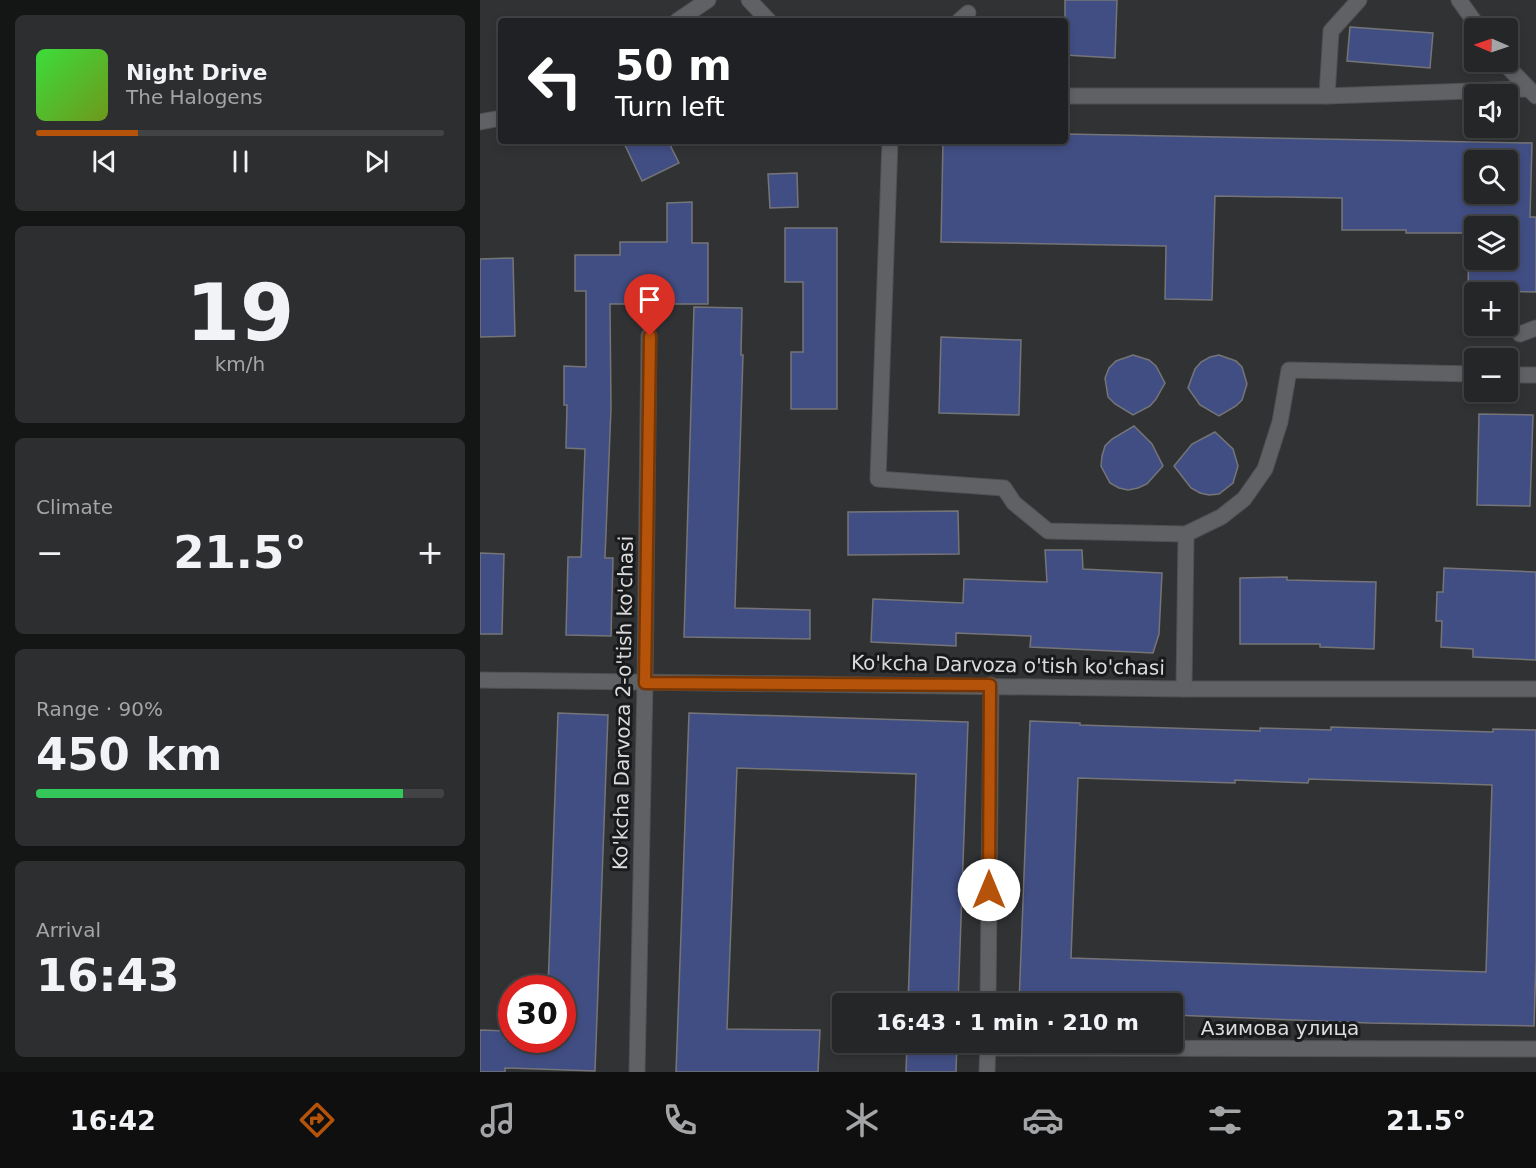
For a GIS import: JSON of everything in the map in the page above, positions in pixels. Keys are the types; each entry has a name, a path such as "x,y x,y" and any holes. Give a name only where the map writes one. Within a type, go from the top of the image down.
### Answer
{"street":[{"path":"681,18 708,0"},
{"path":"750,0 767,18"},
{"path":"1327,96 1331,30 1359,0"},
{"path":"1459,0 1472,18"},
{"path":"1513,72 1532,92"},
{"path":"1068,96 1327,96 1532,92"},
{"path":"480,122 498,119"},
{"path":"890,144 878,479 1004,488 1014,503 1048,531 1186,534 1221,517 1244,499 1265,469 1280,422 1289,370 1464,374"},
{"path":"1520,334 1536,328"},
{"name":"Ko'kcha Darvoza 2-o'tish ko'chasi","path":"637,1072 650,336"},
{"path":"1518,375 1536,375"},
{"path":"1184,689 1186,534"},
{"name":"Ko'kcha Darvoza o'tish ko'chasi","path":"480,680 1184,689 1536,689"},
{"path":"988,993 990,685"},
{"name":"Азимова улица","path":"1183,1046 1536,1049"},
{"path":"987,1072 988,1053"}],"building":[{"path":"1065,0 1117,0 1115,58 1068,55 1068,18 1065,18"},
{"path":"1350,27 1433,33 1430,68 1347,61"},
{"path":"1068,134 1532,143 1530,217 1536,217 1536,292 1518,292 1518,282 1468,282 1468,270 1518,270 1518,216 1464,216 1464,233 1342,230 1342,198 1215,196 1212,300 1165,299 1166,246 941,242 943,144 1068,144"},
{"path":"624,144 670,144 679,163 642,181"},
{"path":"797,173 798,207 770,208 768,174"},
{"path":"692,202 692,243 708,243 708,304 610,304 611,408 605,558 613,558 611,636 566,635 568,557 581,557 585,449 566,448 567,405 564,405 564,366 586,367 586,291 575,291 575,255 620,255 620,242 667,242 667,203"},
{"path":"785,228 837,228 837,409 791,409 791,352 803,352 803,282 785,282"},
{"path":"513,258 515,336 480,337 480,259"},
{"path":"694,307 742,308 741,355 743,355 735,608 810,610 810,639 684,637"},
{"path":"941,337 1021,340 1019,415 939,413"},
{"path":"1133,355 1149,360 1156,366 1165,383 1150,406 1133,415 1108,397 1105,378 1109,368 1116,361"},
{"path":"1219,355 1236,361 1242,367 1247,384 1242,400 1219,416 1200,405 1188,388 1195,369 1201,362"},
{"path":"1479,414 1533,415 1530,506 1477,505"},
{"path":"1134,426 1152,444 1163,466 1147,484 1128,490 1110,483 1101,466 1105,446"},
{"path":"1215,432 1233,449 1238,466 1233,483 1219,494 1209,495 1191,488 1174,466 1192,444"},
{"path":"958,511 959,554 848,555 848,512"},
{"path":"1045,550 1082,550 1083,569 1162,573 1159,634 1153,653 1030,647 1031,636 956,633 956,646 871,642 873,599 963,603 964,579 1047,582"},
{"path":"480,553 504,554 502,634 480,634"},
{"path":"1444,568 1536,572 1536,660 1473,657 1473,649 1441,647 1442,621 1436,621 1437,592 1443,592"},
{"path":"1287,577 1287,580 1376,582 1374,649 1320,647 1320,644 1240,644 1240,578"},
{"path":"558,713 608,715 595,1071 505,1068 505,1072 480,1072 480,1030 498,1031 498,1053 576,1053 576,975 548,975"},
{"path":"689,713 968,722 958,993 908,993 916,774 737,768 727,1029 820,1030 818,1072 676,1072"},
{"path":"1030,721 1080,723 1080,725 1260,731 1260,728 1331,730 1331,727 1493,732 1493,729 1536,730 1534,1026 1369,1023 1183,1015 1183,993 1019,993","holes":["1078,778 1235,783 1235,780 1308,783 1309,779 1492,785 1486,972 1071,958"]},
{"path":"907,1053 957,1053 956,1072 906,1072"}],"route":[{"path":"650,336 645,683 990,685 989,890"}]}
